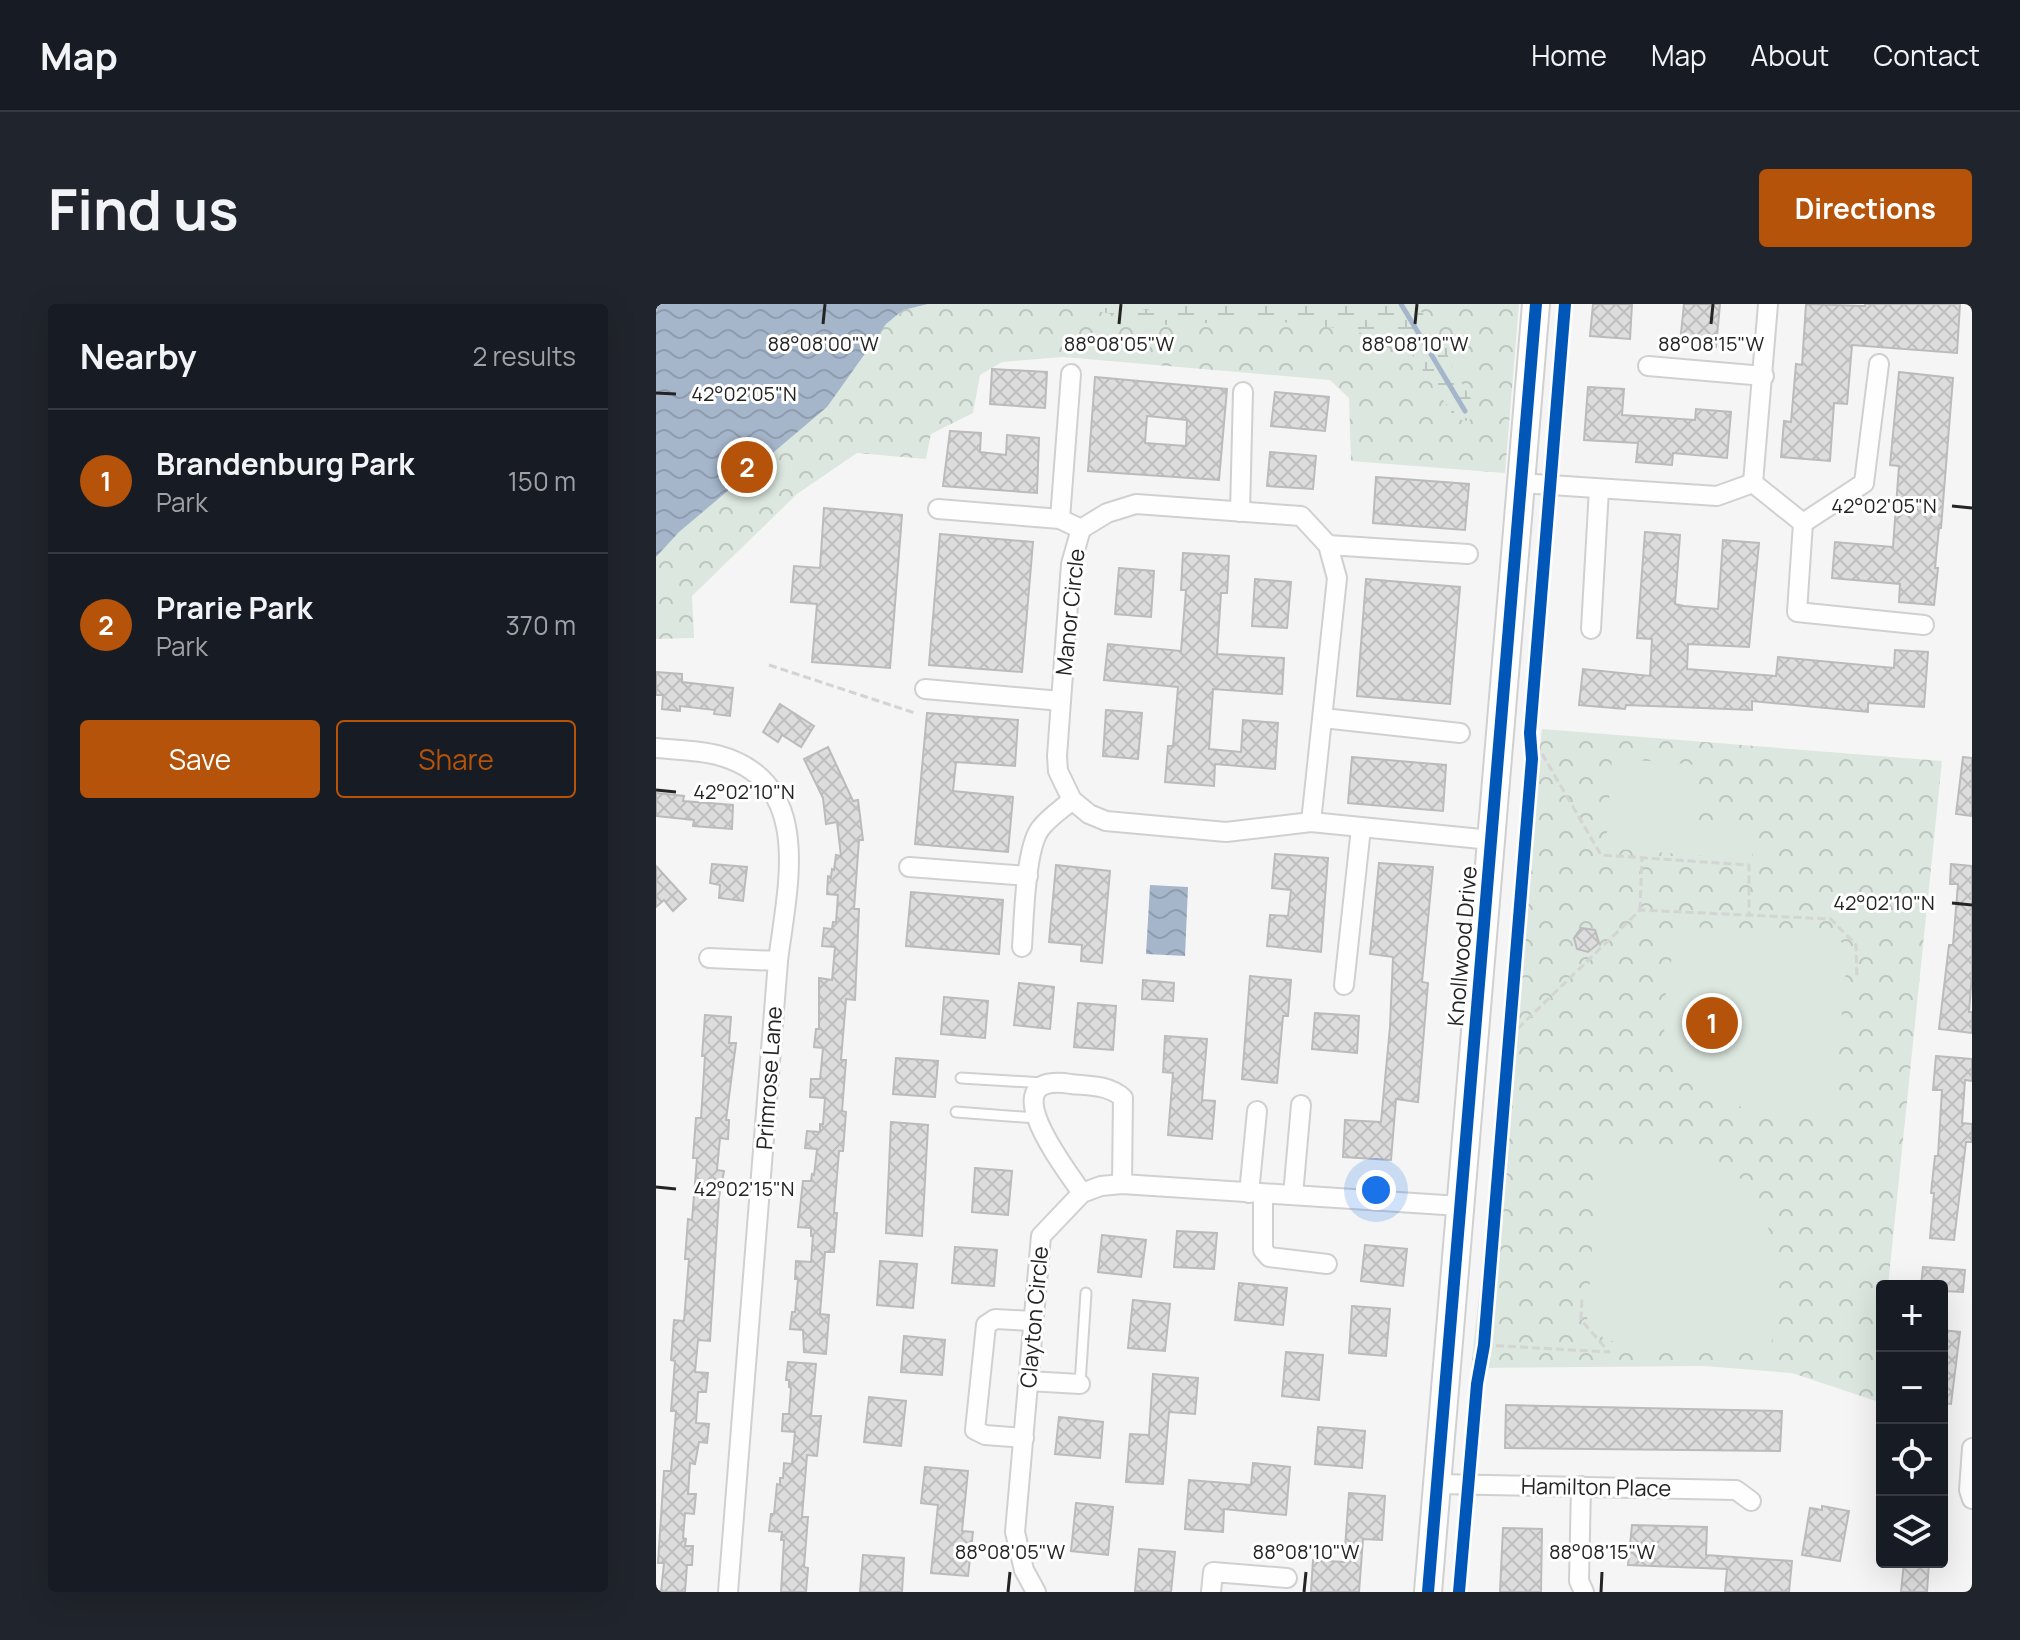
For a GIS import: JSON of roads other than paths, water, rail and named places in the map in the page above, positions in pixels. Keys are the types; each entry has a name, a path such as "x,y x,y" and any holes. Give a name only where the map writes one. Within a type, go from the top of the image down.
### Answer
{"street":[{"name":"Knollwood Drive","path":"1428,1592 1536,304"},
{"path":"1753,483 1768,304"},
{"path":"1803,523 1864,483 1879,364"},
{"path":"1648,366 1764,376"},
{"path":"1060,519 1071,374"},
{"path":"1240,512 1243,392"},
{"path":"1521,483 1717,496 1753,483"},
{"path":"1753,483 1803,523"},
{"path":"1591,629 1599,489"},
{"name":"Manor Circle","path":"1072,800 1058,771 1071,564 1081,529 1107,513 1136,504 1301,516 1328,545"},
{"path":"938,509 1060,519 1081,529"},
{"path":"1803,523 1797,612 1924,625"},
{"path":"1311,822 1337,578 1328,545 1468,554"},
{"path":"925,689 1061,701"},
{"path":"1323,718 1460,733"},
{"name":"Primrose Lane","path":"656,748 705,753 733,760 747,768 773,792 786,820 790,846 778,961 728,1592"},
{"path":"1022,947 1028,876 1035,838 1041,827 1072,800 1089,814 1124,824 1226,832 1311,822 1491,840"},
{"path":"1344,985 1361,828"},
{"path":"909,867 1028,876"},
{"path":"709,958 778,961"},
{"path":"1122,1184 1123,1098 1115,1090 1061,1082 1044,1083 1037,1089 1034,1106 1039,1127 1082,1193 1101,1186 1122,1184 1460,1206"},
{"path":"1293,1195 1301,1105"},
{"path":"1257,1111 1256,1193 1263,1250 1269,1257 1327,1264"},
{"name":"Clayton Circle","path":"1036,1592 1024,1570 1015,1532 1041,1236 1082,1193"},
{"path":"1024,1438 985,1435 975,1430 986,1325 995,1319 1032,1321"},
{"path":"1028,1381 1080,1384"},
{"path":"1972,1448 1969,1490 1972,1499"},
{"name":"Hamilton Place","path":"1437,1484 1736,1490 1751,1501"},
{"path":"1581,1486 1579,1581 1584,1592"},
{"path":"1211,1592 1213,1572 1287,1578"}],"lane":[{"path":"961,1078 1044,1083"},
{"path":"956,1112 1036,1118"},
{"path":"1080,1384 1086,1293"}],"water":[{"path":"656,304 928,304 903,310 886,324 827,407 679,532 656,557"},
{"path":"1150,885 1188,887 1185,956 1146,954"}],"waterway":[{"path":"1401,304 1465,411"}],"place":[{"name":"Prarie Park","path":"747,467"},
{"name":"Brandenburg Park","path":"1712,1023"}]}
